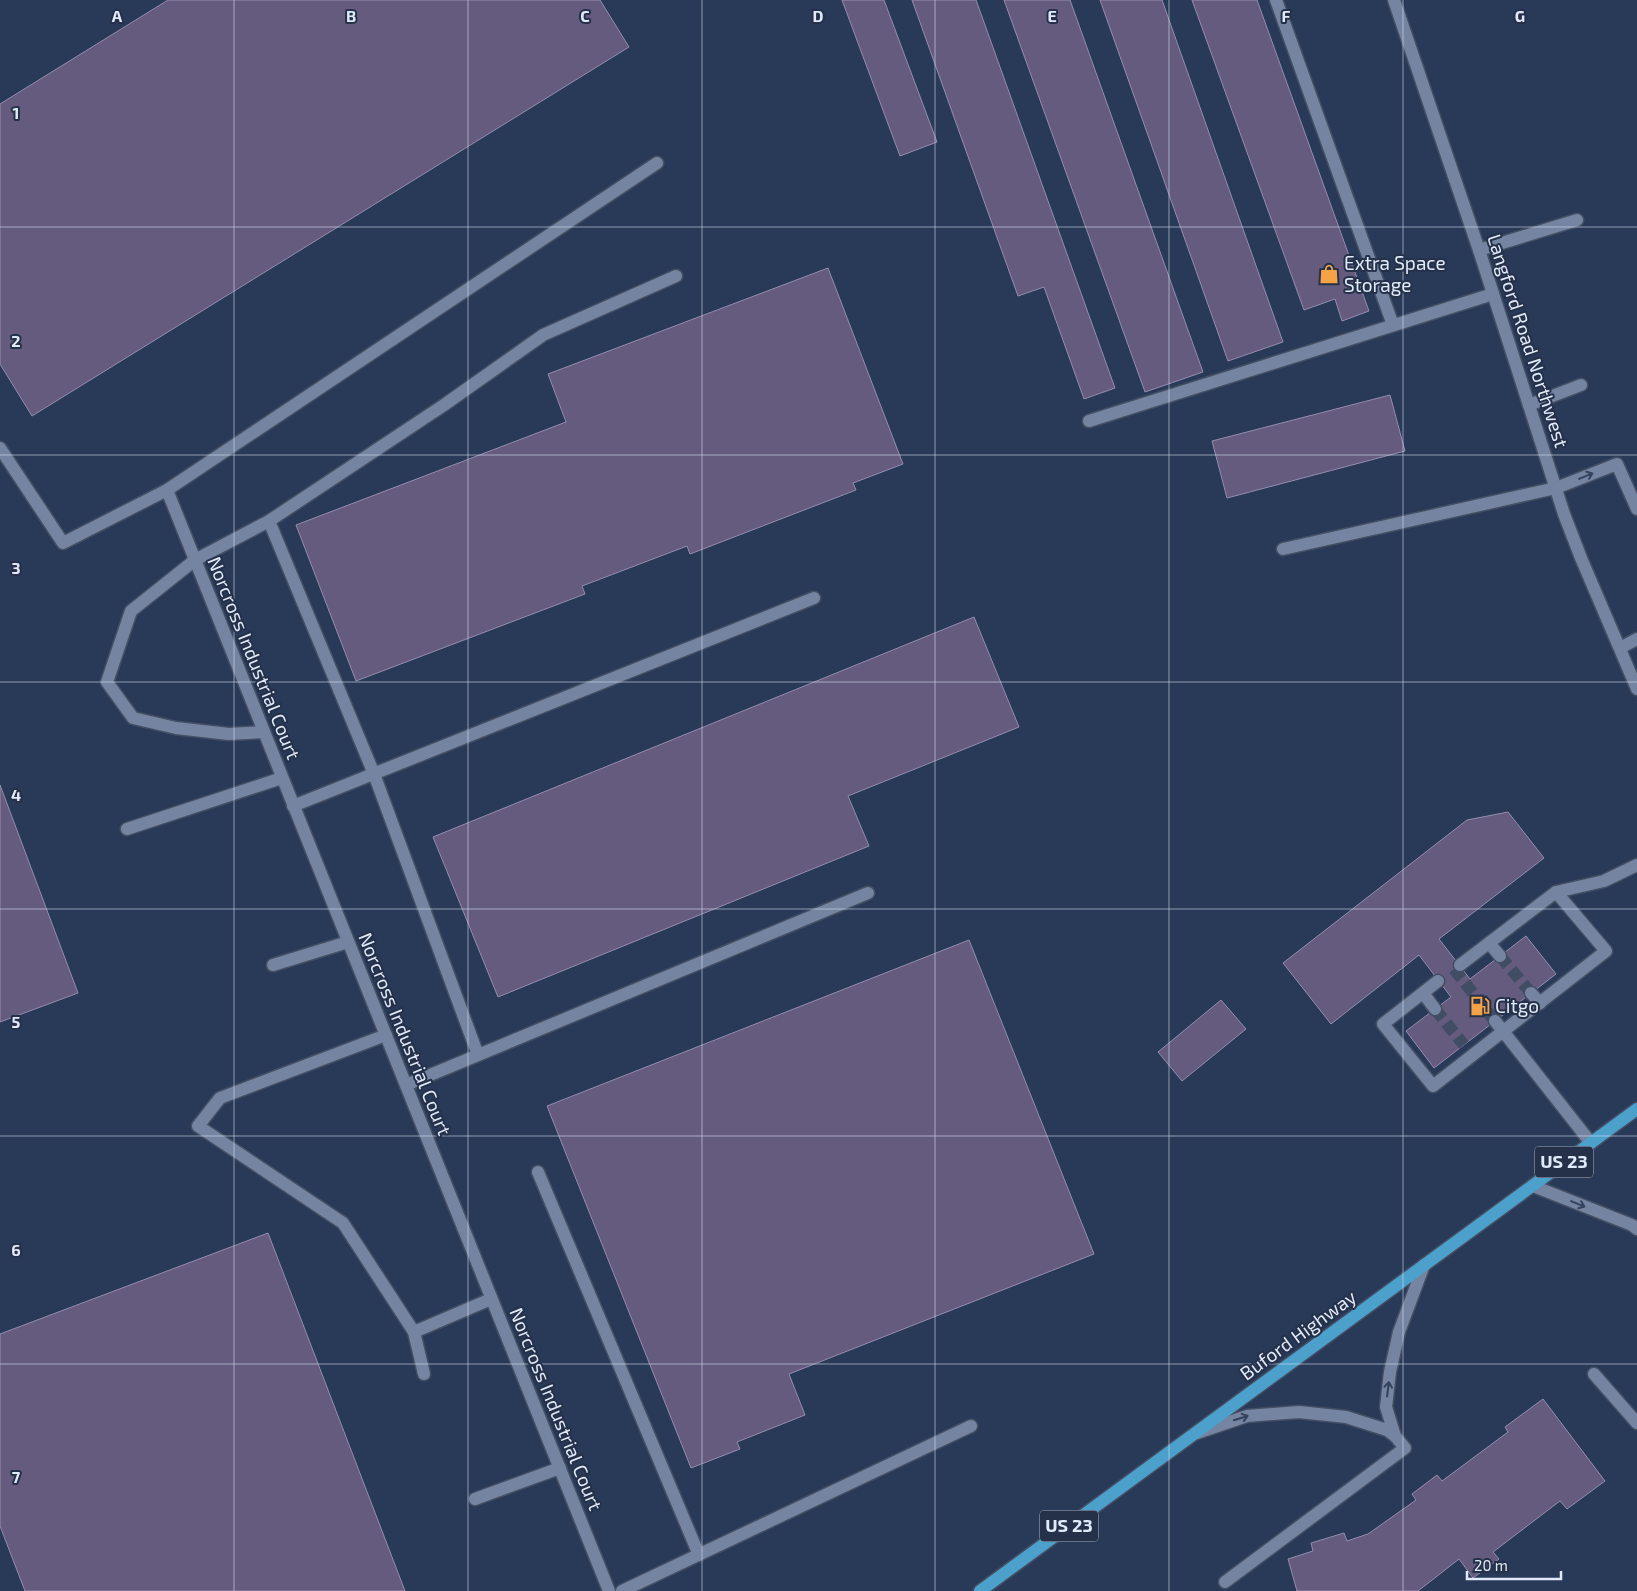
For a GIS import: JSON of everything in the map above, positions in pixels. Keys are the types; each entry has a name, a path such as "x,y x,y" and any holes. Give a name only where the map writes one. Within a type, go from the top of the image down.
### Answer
{"main road":[{"name":"Buford Highway","path":"980,1591 1637,1109"}],"street":[{"path":"1276,0 1393,325"},
{"name":"Langford Road Northwest","path":"1394,0 1479,250 1556,488 1581,558 1637,689"},
{"path":"0,448 63,543 167,490 657,163"},
{"path":"1479,250 1577,220"},
{"path":"264,732 229,734 176,728 133,718 106,682 131,611 195,560 269,520 444,405 543,335 676,276"},
{"path":"1089,421 1493,294"},
{"path":"1529,405 1581,385"},
{"path":"1283,549 1556,488 1617,464 1637,509"},
{"name":"Norcross Industrial Court","path":"167,490 609,1591"},
{"path":"269,520 374,774 478,1055"},
{"path":"294,806 814,598"},
{"path":"1620,648 1637,639"},
{"path":"127,829 282,778"},
{"path":"1460,965 1556,892 1604,881 1637,865"},
{"path":"1438,981 1383,1024 1433,1086 1468,1050 1536,998 1606,951 1556,892"},
{"path":"406,1085 868,893"},
{"path":"273,965 348,942"},
{"path":"1489,943 1500,956"},
{"path":"1423,993 1435,1009"},
{"path":"1499,1026 1591,1143"},
{"path":"386,1035 220,1098 198,1126 343,1223 414,1332 424,1374"},
{"path":"538,1172 699,1555"},
{"path":"1533,1186 1632,1225 1637,1229"},
{"path":"1395,1436 1386,1407 1390,1372 1399,1332 1424,1265"},
{"path":"414,1332 491,1298"},
{"path":"1594,1374 1637,1423"},
{"path":"1195,1434 1247,1416 1298,1412 1346,1417 1387,1430 1405,1448 1225,1582"},
{"path":"622,1591 971,1426"},
{"path":"475,1499 560,1468"}],"shaded area":[{"path":"0,0 1637,0 1637,1591 0,1591"}],"building":[{"path":"168,0 600,0 629,47 32,416 0,364 0,104"},
{"path":"842,0 884,0 937,142 900,156"},
{"path":"912,0 976,0 1115,388 1084,399 1044,287 1018,296"},
{"path":"1004,0 1070,0 1203,372 1145,392"},
{"path":"1100,0 1162,0 1283,342 1228,361"},
{"path":"1192,0 1257,0 1369,311 1342,321 1335,299 1304,310"},
{"path":"828,268 903,464 853,483 856,490 690,554 687,546 582,586 585,594 356,681 296,525 566,422 548,374"},
{"path":"1390,395 1405,451 1227,498 1212,441"},
{"path":"974,617 1019,727 848,796 869,846 498,997 433,837"},
{"path":"0,785 78,993 0,1022"},
{"path":"1508,812 1544,858 1439,939 1470,979 1526,936 1556,974 1434,1068 1406,1031 1451,997 1419,955 1331,1024 1283,963 1467,820"},
{"path":"969,940 1094,1254 789,1374 805,1415 737,1442 740,1449 691,1468 547,1106"},
{"path":"1221,1000 1246,1029 1182,1081 1158,1052"},
{"path":"268,1233 405,1591 25,1591 0,1526 0,1334"},
{"path":"1543,1399 1605,1481 1567,1509 1560,1501 1493,1552 1499,1559 1473,1578 1459,1559 1418,1591 1297,1591 1288,1559 1313,1551 1311,1543 1344,1533 1347,1541 1368,1534 1416,1500 1412,1494 1437,1475 1442,1481 1508,1432 1505,1427"}],"tunnel":[{"path":"1500,956 1531,993"},
{"path":"1454,969 1495,1021"},
{"path":"1435,1009 1464,1045"}],"place":[{"name":"Extra Space Storage","path":"1329,274"},
{"name":"Citgo","path":"1480,1006"}]}
